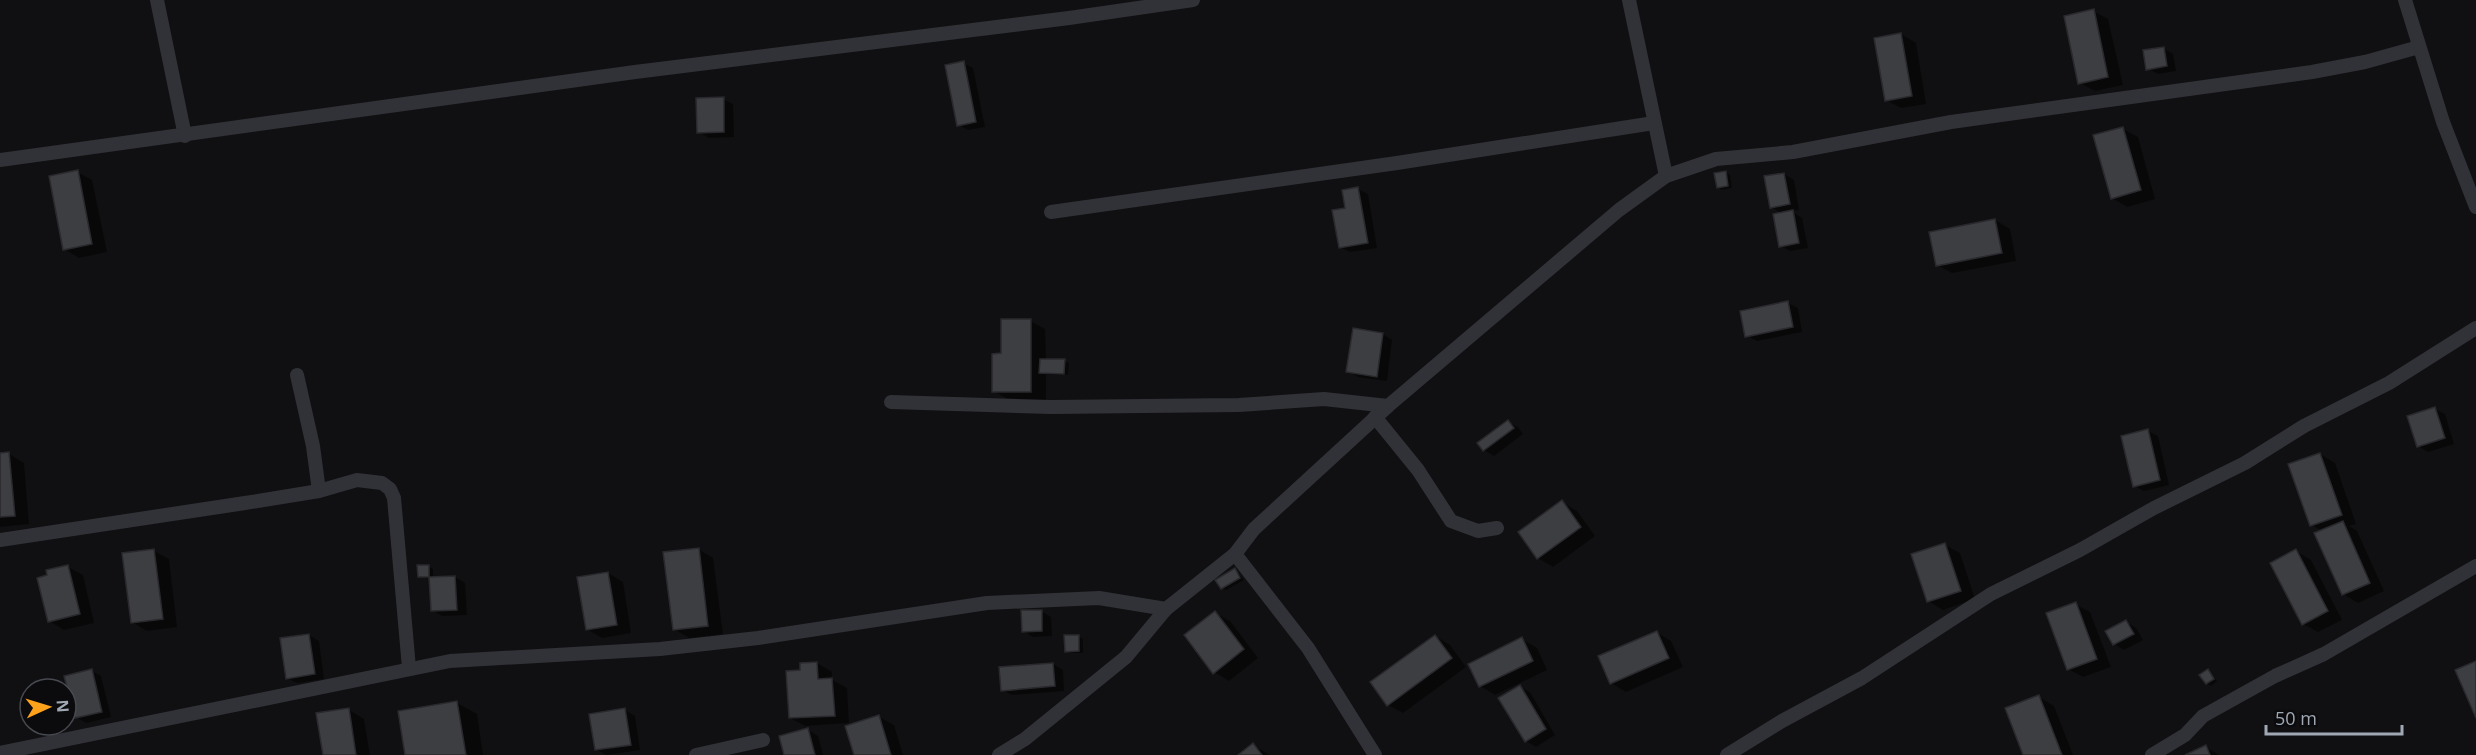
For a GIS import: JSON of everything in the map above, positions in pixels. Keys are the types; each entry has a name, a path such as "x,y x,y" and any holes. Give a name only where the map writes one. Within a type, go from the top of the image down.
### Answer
{"street":[{"path":"157,0 185,136"},
{"path":"0,160 636,72 1069,18 1193,0"},
{"path":"1629,0 1666,176"},
{"path":"2404,0 2443,122 2476,207"},
{"path":"999,755 1025,739 1126,657 1166,609 1235,554 1254,529 1375,417 1619,210 1666,176 1716,159 1793,152 1951,122 2312,72 2366,62 2419,47"},
{"path":"1052,212 1397,163 1654,123"},
{"path":"1727,755 1782,721 1862,678 1991,594 2245,463 2304,426 2390,383 2476,328"},
{"path":"297,375 313,446 319,490"},
{"path":"891,402 1062,407 1239,405 1324,399 1388,406"},
{"path":"1375,417 1418,470 1451,521 1478,531 1497,528"},
{"path":"0,540 319,490 357,480 374,481 390,489 394,498 409,668"},
{"path":"1235,554 1308,648 1375,755"},
{"path":"2152,755 2185,735 2203,716 2275,676 2324,654 2476,566"},
{"path":"0,753 450,661 693,646 987,603 1099,598 1166,609"},
{"path":"696,755 763,740"}],"building":[{"path":"2094,9 2108,77 2078,84 2064,16"},
{"path":"1901,33 1912,96 1885,101 1874,38"},
{"path":"2164,47 2167,66 2146,70 2143,50"},
{"path":"964,61 976,122 957,126 945,65"},
{"path":"724,97 724,132 697,133 696,98"},
{"path":"2123,127 2141,190 2111,199 2093,135"},
{"path":"78,170 92,244 63,250 49,176"},
{"path":"1726,171 1728,186 1717,188 1714,173"},
{"path":"1784,173 1790,204 1770,208 1764,176"},
{"path":"1358,187 1368,243 1339,248 1332,210 1345,208 1342,190"},
{"path":"1793,210 1799,243 1779,247 1773,214"},
{"path":"1995,219 2002,253 1936,266 1929,232"},
{"path":"1788,301 1793,327 1745,337 1740,311"},
{"path":"1001,319 1031,319 1031,392 992,392 992,354 1001,353"},
{"path":"1353,328 1383,333 1377,377 1346,372"},
{"path":"1040,359 1065,359 1064,374 1039,373"},
{"path":"2435,407 2445,438 2417,447 2407,416"},
{"path":"1508,420 1514,428 1483,451 1477,443"},
{"path":"2148,429 2160,480 2133,487 2121,436"},
{"path":"9,452 15,516 0,517 0,453"},
{"path":"2320,453 2342,515 2310,526 2288,464"},
{"path":"1562,500 1581,527 1537,559 1518,532"},
{"path":"2343,521 2370,583 2342,595 2314,533"},
{"path":"1945,543 1961,591 1927,602 1911,554"},
{"path":"699,548 708,626 673,630 663,552"},
{"path":"154,549 163,619 131,623 122,553"},
{"path":"2296,549 2328,611 2302,625 2270,563"},
{"path":"68,565 80,614 48,622 37,578 47,575 46,570"},
{"path":"417,565 429,565 429,577 418,577"},
{"path":"1235,568 1240,578 1221,589 1215,580"},
{"path":"608,572 617,625 586,630 577,577"},
{"path":"455,576 457,610 431,611 429,577"},
{"path":"2076,602 2097,659 2067,670 2046,613"},
{"path":"1021,610 1042,610 1042,631 1022,632"},
{"path":"1215,611 1244,649 1213,674 1184,635"},
{"path":"2126,620 2134,634 2113,645 2105,631"},
{"path":"1657,631 1669,658 1610,684 1598,656"},
{"path":"309,634 315,674 286,679 280,638"},
{"path":"1064,635 1079,635 1079,651 1065,652"},
{"path":"1435,635 1452,658 1387,706 1370,682"},
{"path":"1522,637 1533,661 1479,687 1468,664"},
{"path":"2476,661 2476,718 2455,670"},
{"path":"817,662 818,679 832,678 835,716 789,718 786,671 800,670 800,663"},
{"path":"1053,663 1055,686 1001,691 999,667"},
{"path":"92,669 102,712 78,717 78,677 64,676"},
{"path":"2208,669 2214,679 2206,684 2199,675"},
{"path":"1520,685 1546,729 1525,742 1498,698"},
{"path":"2039,695 2062,755 2023,755 2005,708"},
{"path":"457,701 466,755 405,755 398,711"},
{"path":"349,708 356,755 323,755 316,713"},
{"path":"625,708 631,745 595,750 589,714"},
{"path":"879,715 891,755 854,755 845,726"},
{"path":"808,728 815,755 784,755 779,736"},
{"path":"1253,743 1262,755 1238,755"},
{"path":"2206,745 2210,755 2185,755"}]}
